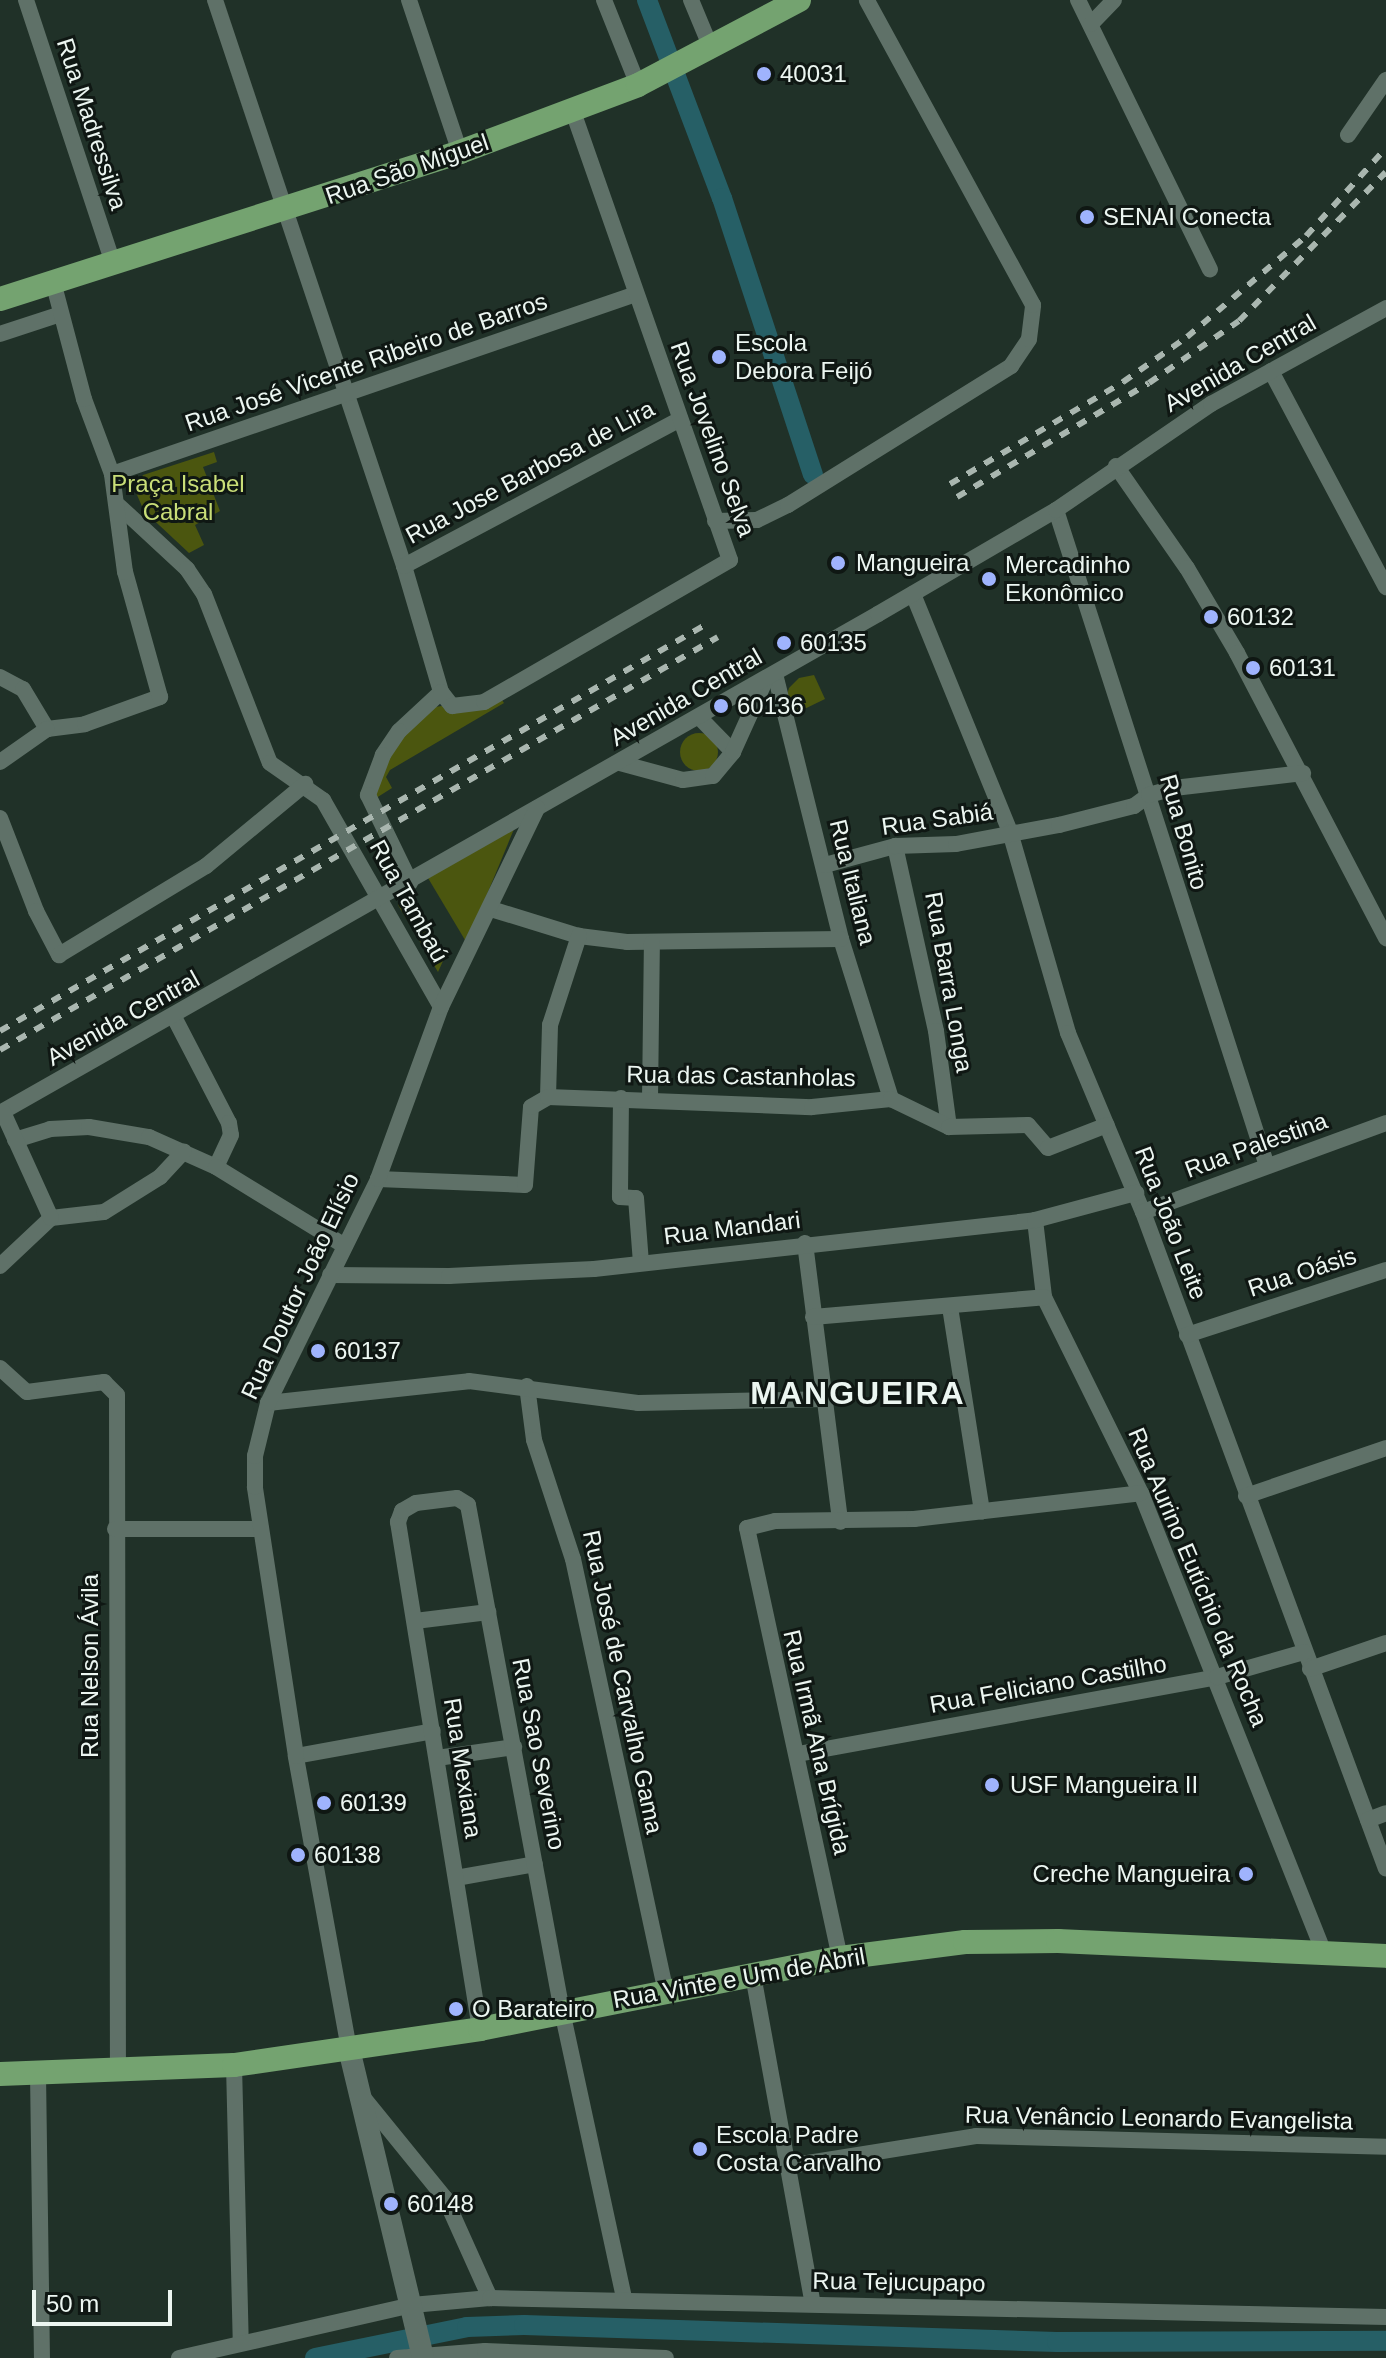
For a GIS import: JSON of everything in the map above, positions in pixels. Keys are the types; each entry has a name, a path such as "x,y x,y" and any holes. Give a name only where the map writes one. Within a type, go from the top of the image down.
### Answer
{"main road":[{"name":"Rua São Miguel","path":"0,299 283,212 460,152 638,85 799,0"},
{"name":"Rua Vinte e Um de Abril","path":"0,2074 234,2065 480,2029 840,1958 1017,1940 1386,1956"},
{"path":"349,2049 422,2353"}],"street":[{"name":"Rua Madressilva","path":"26,0 113,263"},
{"path":"215,0 343,395 404,566 441,692 399,731 383,755 368,795 410,882"},
{"path":"409,0 460,152"},
{"path":"604,0 638,85"},
{"path":"691,0 711,48"},
{"path":"715,521 739,523 769,516 997,376 1026,346 1033,305 867,0"},
{"path":"1078,0 1210,269"},
{"path":"1091,24 1114,0"},
{"path":"1348,135 1386,80"},
{"name":"Rua Jovelino Selva","path":"441,692 452,706 484,702 730,560 572,109"},
{"path":"0,762 47,729 155,702 160,687 125,572 119,506 112,474 53,282"},
{"name":"Rua José Vicente Ribeiro de Barros","path":"112,474 636,294"},
{"name":"Avenida Central","path":"1,1113 913,594 1056,510 1116,466 1271,371 1386,308"},
{"path":"0,334 61,314"},
{"path":"1271,371 1386,587"},
{"name":"Rua Jose Barbosa de Lira","path":"404,566 679,420"},
{"path":"1116,466 1187,568 1303,773 1386,938"},
{"name":"Rua Tambaú","path":"119,506 187,569 204,594 270,763 305,784 335,819 441,1007"},
{"name":"Rua Bonito","path":"1056,510 1149,795 1190,938 1267,1166"},
{"name":"Rua João Leite","path":"913,594 1010,832 1068,1033 1136,1193 1386,1869"},
{"path":"620,763 695,781 713,776 733,752 771,676"},
{"name":"Rua Italiana","path":"771,676 825,865 841,939 891,1099"},
{"path":"0,677 23,689 47,729"},
{"path":"699,717 733,752"},
{"name":"Rua Sabiá","path":"825,865 895,846 956,844 1114,812 1149,795 1303,773"},
{"path":"0,818 36,911 59,955 206,866 305,784"},
{"name":"Rua Doutor João Elísio","path":"349,2049 296,1756 261,1529 255,1456 268,1403 378,1179 441,1007 491,909 537,808"},
{"name":"Rua Barra Longa","path":"895,846 936,1031 949,1127"},
{"path":"491,909 579,936 652,943 841,939"},
{"path":"378,1179 490,1187 528,1183 531,1107 545,1098 550,1025 579,936"},
{"path":"650,1099 652,943"},
{"path":"174,1017 229,1123 231,1135 216,1167"},
{"name":"Rua das Castanholas","path":"545,1098 621,1098 812,1107 891,1099"},
{"path":"621,1098 620,1197 636,1198 641,1263"},
{"path":"891,1099 949,1127 1028,1125 1048,1148 1107,1125"},
{"path":"1,1113 51,1218"},
{"name":"Rua Palestina","path":"1143,1212 1386,1123"},
{"path":"15,1140 50,1129 89,1127 135,1133 216,1167 345,1246"},
{"path":"0,1266 51,1218 104,1212 160,1177 184,1151"},
{"name":"Rua Mandari","path":"330,1275 449,1276 641,1263 1035,1220 1136,1193"},
{"name":"Rua Aurino Eutíchio da Rocha","path":"1035,1220 1044,1297 1141,1493 1217,1677 1324,1952"},
{"path":"805,1243 840,1522 982,1512 1141,1493"},
{"name":"Rua Oásis","path":"1187,1335 1386,1270"},
{"path":"813,1317 1044,1297"},
{"path":"950,1307 982,1512"},
{"name":"Rua Nelson Ávila","path":"0,1368 27,1392 94,1382 113,1387 118,2071"},
{"path":"268,1403 469,1381 527,1386 638,1403 823,1399"},
{"name":"Rua José de Carvalho Gama","path":"527,1386 534,1440 570,1548 666,1991"},
{"path":"1246,1496 1386,1448"},
{"name":"Rua Mexiana","path":"468,1505 457,1498 416,1503 399,1515 480,2029"},
{"name":"Rua Sao Severino","path":"468,1505 562,2011 624,2298"},
{"name":"Rua Irmã Ana Brígida","path":"840,1522 764,1521 747,1528 745,1536 798,1754 840,1958"},
{"path":"115,1529 261,1529"},
{"path":"415,1621 488,1612"},
{"path":"1310,1669 1386,1643"},
{"name":"Rua Feliciano Castilho","path":"798,1754 1217,1677 1304,1652"},
{"path":"296,1756 433,1731"},
{"path":"437,1758 514,1747"},
{"path":"1368,1820 1386,1813"},
{"path":"456,1878 535,1864"},
{"path":"753,1975 813,2304"},
{"path":"234,2065 241,2343"},
{"path":"38,2074 42,2358"},
{"path":"362,2096 445,2198 490,2298"},
{"name":"Rua Venâncio Leonardo Evangelista","path":"789,2166 976,2136 1386,2147"},
{"name":"Rua Tejucupapo","path":"179,2358 413,2309 490,2298 624,2298 1386,2317"},
{"path":"397,2358 422,2353 666,2358"}],"green space":[{"name":"Praça Isabel Cabral","path":"214,452 217,462 203,467 220,511 195,525 204,545 189,553 144,511 134,488 143,475"},
{"path":"814,675 825,699 792,715 785,702 789,688 799,678"},
{"path":"500,697 504,703 390,770 386,777 392,788 373,800 374,762 435,707"},
{"path":"699,733 712,739 718,752 712,765 699,771 686,765 680,752 686,739"},
{"path":"514,829 483,904 465,940 428,878"},
{"path":"408,898 443,961 438,972 398,905"}],"waterway":[{"path":"647,0 722,198 813,474"},
{"path":"315,2358 467,2327 524,2325 1057,2342 1386,2341"}],"railway":[{"path":"950,484 1123,382 1187,337 1306,236 1386,148"},
{"path":"957,497 1149,383 1239,321 1386,172"},
{"path":"0,1031 710,622"},
{"path":"0,1050 718,637"}],"place":[{"name":"40031","path":"764,74"},
{"name":"SENAI Conecta","path":"1087,217"},
{"name":"Escola Debora Feijó","path":"719,357"},
{"name":"Mangueira","path":"838,563"},
{"name":"Mercadinho Ekonômico","path":"989,579"},
{"name":"60132","path":"1211,617"},
{"name":"60135","path":"784,643"},
{"name":"60131","path":"1253,668"},
{"name":"60136","path":"721,706"},
{"name":"60137","path":"318,1351"},
{"name":"USF Mangueira II","path":"992,1785"},
{"name":"60139","path":"324,1803"},
{"name":"60138","path":"298,1855"},
{"name":"Creche Mangueira","path":"1246,1874"},
{"name":"O Barateiro","path":"456,2009"},
{"name":"Escola Padre Costa Carvalho","path":"700,2149"},
{"name":"60148","path":"391,2204"}],"district":[{"name":"MANGUEIRA","path":"858,1393"}]}
